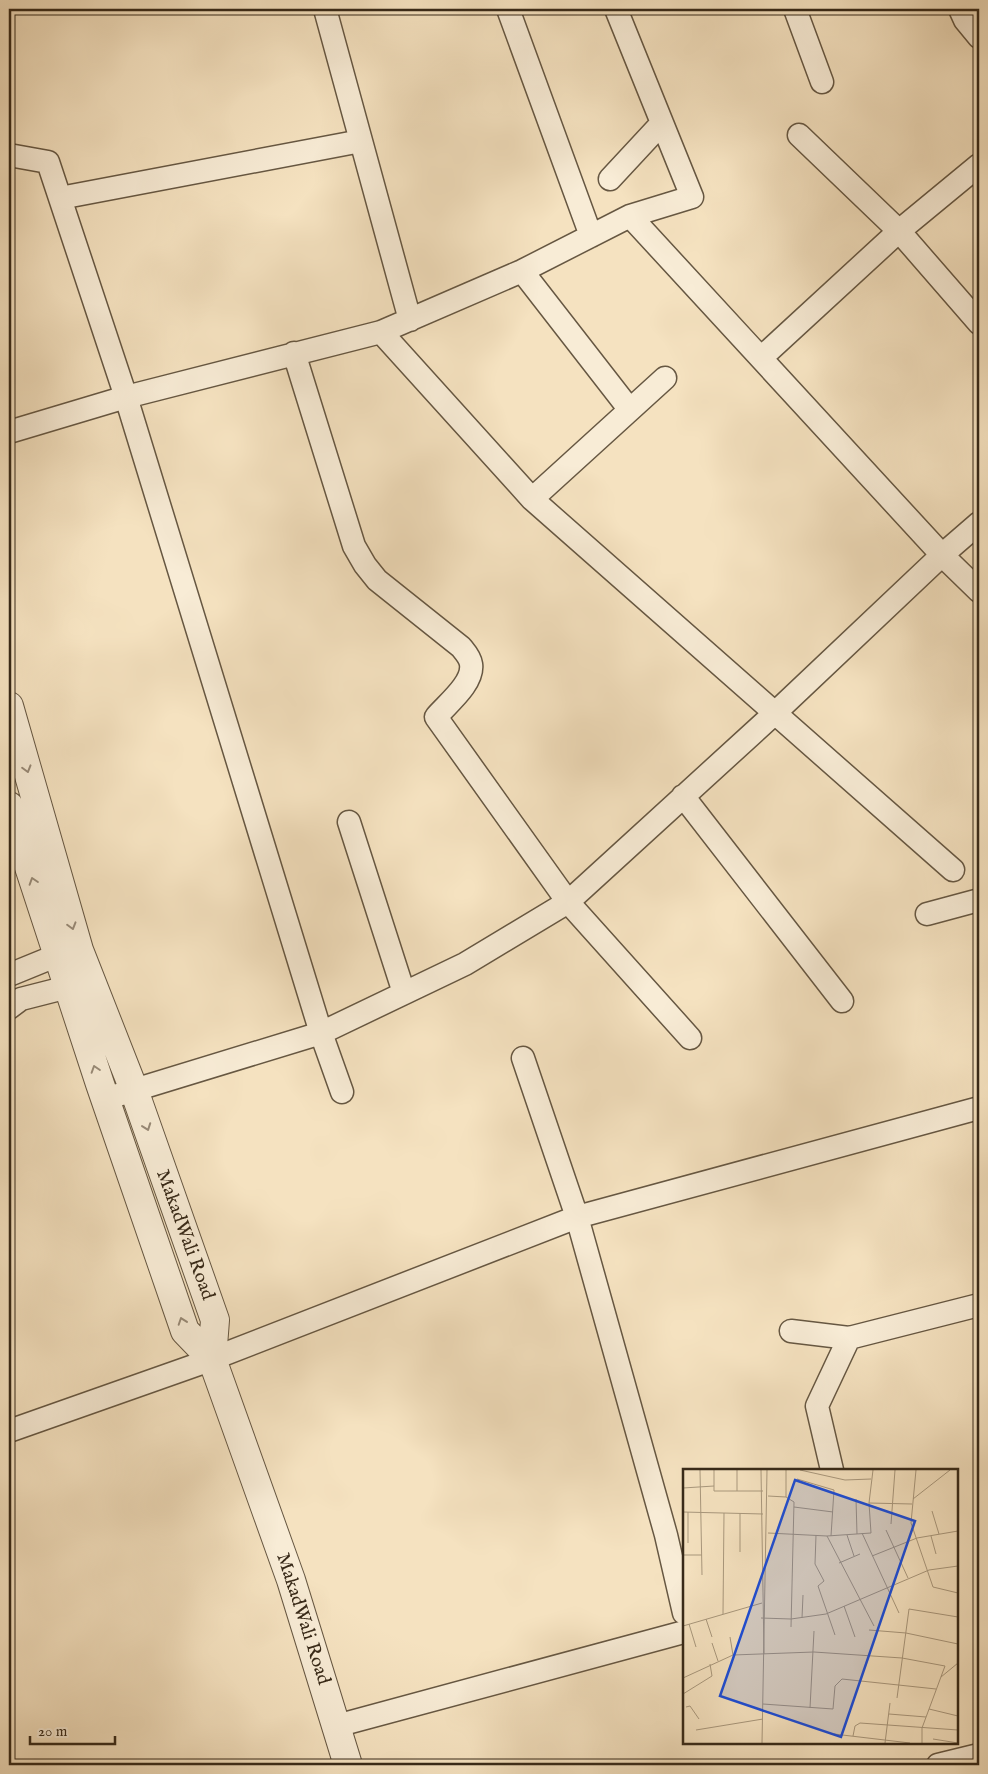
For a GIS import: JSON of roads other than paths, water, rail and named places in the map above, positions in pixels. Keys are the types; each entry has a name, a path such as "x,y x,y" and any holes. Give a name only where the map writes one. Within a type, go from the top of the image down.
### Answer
{"street":[{"path":"325,9 410,320"},
{"path":"508,9 591,236"},
{"path":"9,432 126,397 381,332 522,271 630,216 692,197 616,9"},
{"path":"795,9 822,82"},
{"path":"960,9 965,20 979,37"},
{"path":"610,179 662,123"},
{"path":"799,135 899,231 979,323"},
{"path":"60,198 360,141"},
{"path":"9,155 48,162 126,397 321,1033 342,1092"},
{"path":"761,358 899,231 979,165"},
{"path":"630,216 942,555 979,591"},
{"path":"522,271 630,410"},
{"path":"381,332 532,499 953,870"},
{"path":"294,354 354,546 376,580 461,647 468,655 471,673 465,686 436,717 568,902 690,1038"},
{"path":"532,499 665,378"},
{"path":"105,1099 321,1033 465,964 568,902 775,713 942,555 979,523"},
{"name":"MakadWali Road","path":"9,706 79,950 134,1090 215,1320 212,1358 291,1580 348,1765"},
{"path":"682,796 842,1001"},
{"path":"9,806 105,1099 185,1331 212,1358"},
{"path":"349,822 404,993"},
{"path":"927,914 979,900"},
{"path":"9,975 58,955"},
{"path":"9,1008 21,999 68,987"},
{"path":"523,1058 577,1217 666,1535 683,1609"},
{"path":"9,1430 212,1358 577,1217 979,1108"},
{"path":"791,1330 849,1338 979,1305"},
{"path":"832,1469 817,1406 849,1338"},
{"path":"336,1726 683,1632"},
{"path":"938,1765 979,1755"}]}
